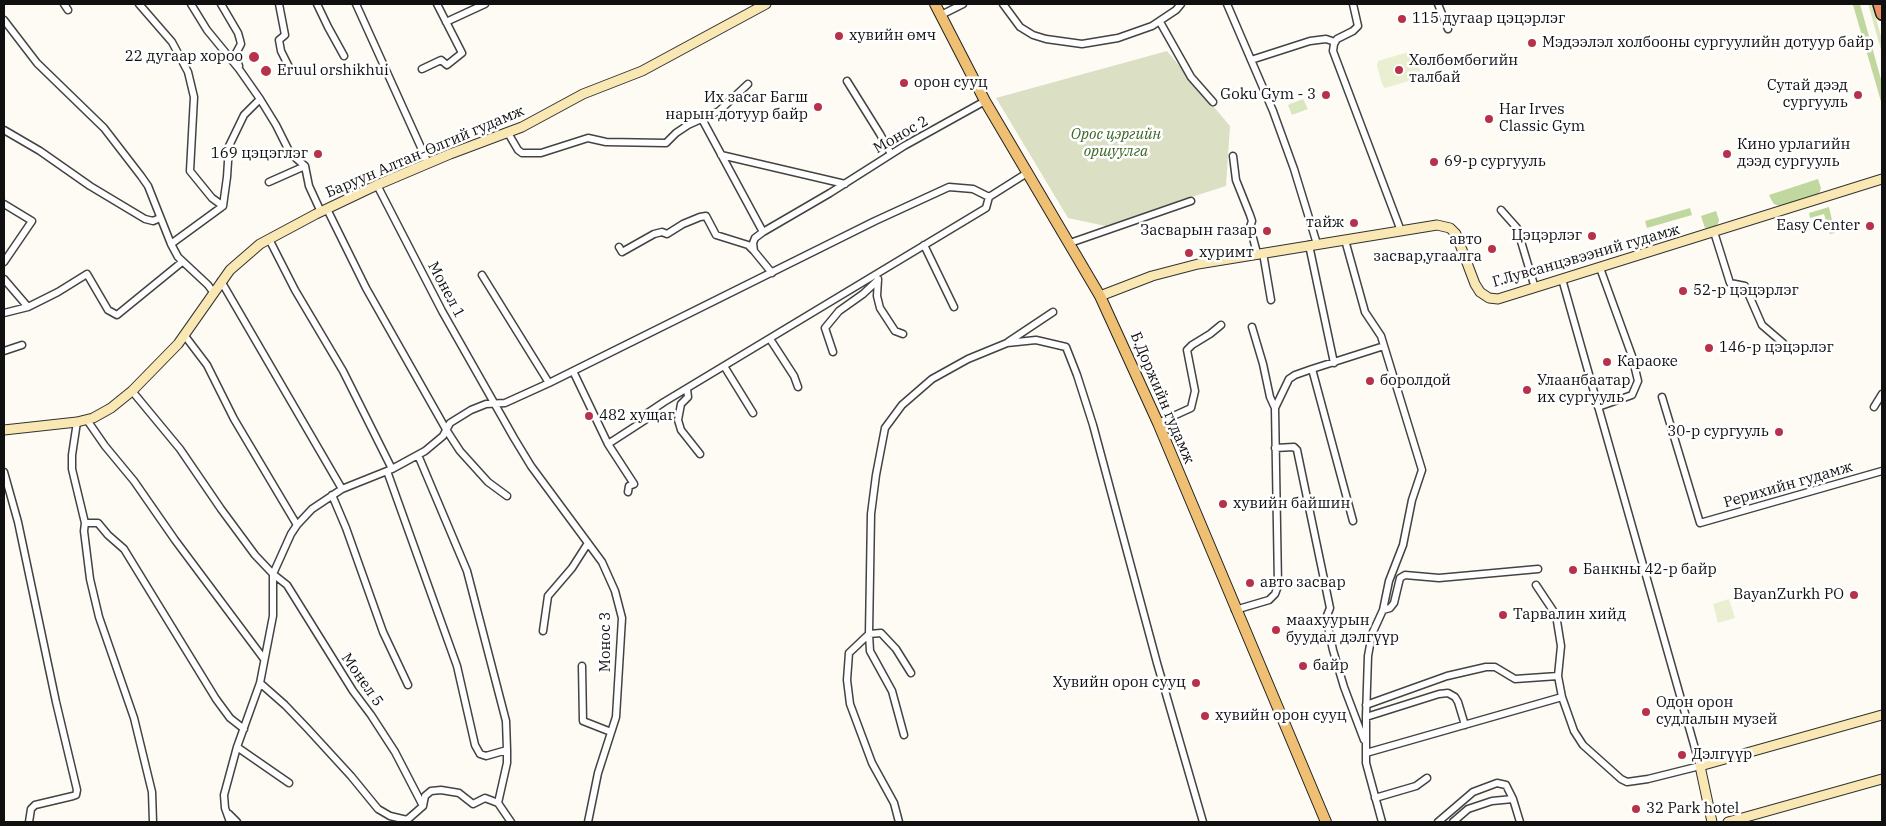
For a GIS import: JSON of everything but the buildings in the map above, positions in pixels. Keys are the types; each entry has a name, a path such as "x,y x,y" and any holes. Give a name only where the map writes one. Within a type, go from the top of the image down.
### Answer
{"highway":[{"path":"1879,4 1882,14"}],"main road":[{"name":"Б.Доржийн гудамж","path":"935,4 985,101 1100,296 1158,423 1235,610 1326,822"}],"street":[{"path":"139,4 172,42 188,72 194,97 190,171 212,198 223,206"},
{"path":"191,4 207,30 239,69 260,99 290,153 305,166 309,186 447,431 460,451 488,482 507,496"},
{"path":"221,4 240,40 235,55 239,69"},
{"path":"279,4 285,35 279,40 290,69"},
{"path":"317,4 344,56"},
{"path":"356,4 428,163"},
{"path":"422,69 441,60 447,65 462,53 437,4"},
{"path":"446,22 485,4"},
{"name":"Баруун Алтан-Өлгий гудамж","path":"4,430 82,421 111,408 132,391 185,336 212,292 238,261 269,239 377,185 428,163 508,133 583,94 642,71 766,4"},
{"path":"941,15 963,4"},
{"path":"1003,4 1020,27 1033,35 1082,44 1118,38 1160,22 1181,4"},
{"path":"1227,4 1294,169 1313,245 1334,363"},
{"path":"1353,4 1359,21 1358,28 1338,38 1333,48 1334,54 1401,231"},
{"path":"1438,4 1448,29"},
{"path":"4,20 37,63 104,128 148,186 171,244 182,262 208,285 212,292"},
{"path":"1160,22 1192,77 1213,102"},
{"path":"1251,60 1310,41 1326,39 1335,42"},
{"path":"847,81 880,134 890,154"},
{"path":"508,133 518,150 522,153 541,153 588,138 606,142 666,143 676,133 702,118 719,111 748,84"},
{"path":"171,244 223,206 229,146 244,115 260,99"},
{"name":"Монос 2","path":"763,232 845,184 890,154 985,101"},
{"path":"702,118 763,232 756,238 754,251"},
{"path":"4,130 40,150 90,186 145,219 154,221 160,218"},
{"path":"721,155 845,184"},
{"path":"1233,156 1236,180 1252,221 1250,227 1260,253 1271,300"},
{"path":"269,182 305,166"},
{"path":"608,444 645,420 646,414 664,402 986,208 989,197 1027,173"},
{"name":"Г.Лувсанцэвээний гудамж","path":"1100,296 1152,276 1198,264 1434,226 1450,228 1457,237 1476,288 1486,297 1501,298 1882,179"},
{"name":"Монел 1","path":"377,185 442,311 495,404"},
{"path":"230,822 224,795 237,747 260,683 272,616 273,574 296,525 312,509 342,489 390,470 418,455 436,443 447,431 450,423 471,410 486,404 506,403 549,383 612,350 876,221 950,187 973,188 989,197"},
{"path":"1070,243 1191,201"},
{"path":"4,204 32,221 4,262"},
{"path":"1502,210 1517,228 1535,288"},
{"path":"619,247 622,252 654,234 662,232 667,234 684,224 706,216 716,235 748,245 772,273"},
{"path":"1714,232 1731,283 1745,286 1762,325 1769,333 1783,343"},
{"path":"269,239 295,290 343,371 390,470 457,666 475,745 480,754 486,756 508,750"},
{"path":"1345,240 1364,312 1378,332 1384,346 1422,473 1414,494 1403,544 1389,581 1383,610 1372,634 1368,656 1366,753 1368,774 1382,822"},
{"path":"924,245 954,307"},
{"path":"4,313 28,307 58,292 87,274 108,310 117,315 182,262"},
{"path":"1598,407 1632,395 1638,381 1632,356 1600,268"},
{"path":"880,272 877,296 880,308 895,331 903,334"},
{"path":"482,275 549,383"},
{"path":"4,279 28,307"},
{"path":"1562,279 1700,766 1712,822"},
{"path":"833,352 826,328 839,311 863,294 878,280"},
{"path":"221,281 342,489"},
{"path":"904,735 892,691 870,651 871,514 885,428 902,405 932,379 968,359 1007,343 1053,312"},
{"path":"1158,423 1191,408 1195,391 1187,350 1221,325"},
{"path":"1252,327 1264,364 1270,397 1276,408"},
{"path":"185,336 207,365 234,419 296,525"},
{"path":"770,339 794,376 798,387"},
{"path":"1007,343 1036,340 1066,347 1093,425 1157,663 1203,822"},
{"path":"4,351 22,345"},
{"path":"1235,610 1269,600 1275,594 1278,586 1276,408 1289,379 1312,369 1384,346"},
{"path":"724,366 754,414"},
{"path":"1312,369 1353,521"},
{"path":"573,371 608,444 634,484 629,486 628,492"},
{"path":"687,389 688,396 681,404 678,420 681,430 700,454"},
{"name":"Монел 5","path":"132,391 180,449 220,509 255,556 287,585 347,683 395,752 423,806"},
{"path":"1874,407 1882,394"},
{"name":"Рерихийн гудамж","path":"1662,397 1700,523 1882,471"},
{"name":"Монос 3","path":"495,404 531,466 602,562 615,591 622,618 616,716 598,773 588,822"},
{"path":"82,421 72,455 72,468 85,523 84,530 92,591 99,617 134,718 152,792 153,822"},
{"path":"82,421 134,481 175,540 264,659"},
{"path":"1275,448 1294,447 1297,450 1330,608 1326,618 1333,650 1344,688 1366,746"},
{"path":"418,455 467,571 506,721 507,763 498,803"},
{"path":"4,472 18,522 56,702 77,790 76,795 35,805 30,809 28,822"},
{"path":"332,495 346,528 383,632 408,685"},
{"path":"85,523 98,523 124,549 216,699 230,718 244,729"},
{"path":"543,631 548,596 572,568 588,543"},
{"path":"1383,610 1390,608 1394,603 1400,578 1405,575 1439,578 1538,570"},
{"path":"1536,585 1556,615 1561,646 1558,676 1562,697 1578,739 1621,779 1627,782 1648,779 1700,766 1882,716"},
{"path":"899,822 894,803 872,763 850,704 847,680 850,653 869,634 880,633 896,649 911,673"},
{"path":"582,666 583,721 611,732"},
{"path":"1366,705 1447,676 1486,667 1495,667 1515,679 1558,676"},
{"path":"260,683 307,728 378,809 390,816 407,821 423,806 426,796 431,792 442,790 462,794 473,804 485,798 498,803 511,822"},
{"path":"1366,717 1439,694 1448,693 1455,697 1458,702 1465,725"},
{"path":"1366,753 1562,697"},
{"path":"237,747 289,783"},
{"path":"1375,798 1416,786 1427,778"},
{"path":"1728,822 1882,778"},
{"path":"1438,822 1473,792 1497,783 1506,785 1513,799 1520,822"},
{"path":"1454,822 1468,809 1492,801 1513,799"},
{"path":"228,813 237,822"}],"green space":[{"path":"1860,4 1882,83 1882,105 1853,5"},
{"path":"1868,4 1872,4 1882,40 1882,53"},
{"name":"Орос цэргийн оршуулга","path":"1167,51 1230,126 1226,186 1176,202 1110,227 1068,218 996,98"},
{"name":"Хөлбөмбөгийн талбай","path":"1412,51 1415,54 1421,74 1419,78 1385,88 1377,66 1378,61"},
{"path":"1303,99 1308,109 1292,115 1288,105"},
{"path":"1818,179 1821,188 1819,194 1779,206 1774,204 1769,195"},
{"path":"1829,207 1835,233 1830,234 1824,214 1810,218 1809,213"},
{"path":"1690,208 1692,215 1647,228 1645,221"},
{"path":"1716,211 1719,220 1718,224 1714,227 1705,228 1701,216"},
{"path":"1729,599 1735,618 1718,623 1713,604"}],"place":[{"name":"115 дугаар цэцэрлэг","path":"1402,19"},
{"name":"хувийн өмч","path":"839,36"},
{"name":"Мэдээлэл холбооны сургуулийн дотуур байр","path":"1532,43"},
{"name":"22 дугаар хороо","path":"254,57"},
{"name":"Хөлбөмбөгийн талбай","path":"1399,70"},
{"name":"Eruul orshikhui","path":"266,71"},
{"name":"орон сууц","path":"904,83"},
{"name":"Goku Gym - 3","path":"1326,95"},
{"name":"Сутай дээд сургууль","path":"1858,95"},
{"name":"Их засаг Багш нарын дотуур байр","path":"818,107"},
{"name":"Har Irves Classic Gym","path":"1489,119"},
{"name":"169 цэцэглэг","path":"318,154"},
{"name":"Кино урлагийн дээд сургууль","path":"1727,154"},
{"name":"69-р сургууль","path":"1434,162"},
{"name":"тайж","path":"1354,223"},
{"name":"Easy Center","path":"1870,226"},
{"name":"Засварын газар","path":"1267,231"},
{"name":"Цэцэрлэг","path":"1592,236"},
{"name":"авто засвар,угаалга","path":"1492,249"},
{"name":"хуримт","path":"1189,253"},
{"name":"52-р цэцэрлэг","path":"1683,291"},
{"name":"146-р цэцэрлэг","path":"1709,348"},
{"name":"Караоке","path":"1607,362"},
{"name":"боролдой","path":"1370,381"},
{"name":"Улаанбаатар их сургууль","path":"1527,390"},
{"name":"482 хущаг","path":"589,416"},
{"name":"30-р сургууль","path":"1779,432"},
{"name":"хувийн байшин","path":"1223,504"},
{"name":"Банкны 42-р байр","path":"1573,570"},
{"name":"авто засвар","path":"1250,583"},
{"name":"BayanZurkh PO","path":"1854,595"},
{"name":"Тарвалин хийд","path":"1503,615"},
{"name":"маахуурын буудал дэлгүүр","path":"1276,630"},
{"name":"байр","path":"1303,666"},
{"name":"Хувийн орон сууц","path":"1196,683"},
{"name":"Одон орон судлалын музей","path":"1646,712"},
{"name":"хувийн орон сууц","path":"1205,716"},
{"name":"Дэлгүүр","path":"1682,755"},
{"name":"32 Park hotel","path":"1636,809"}]}
